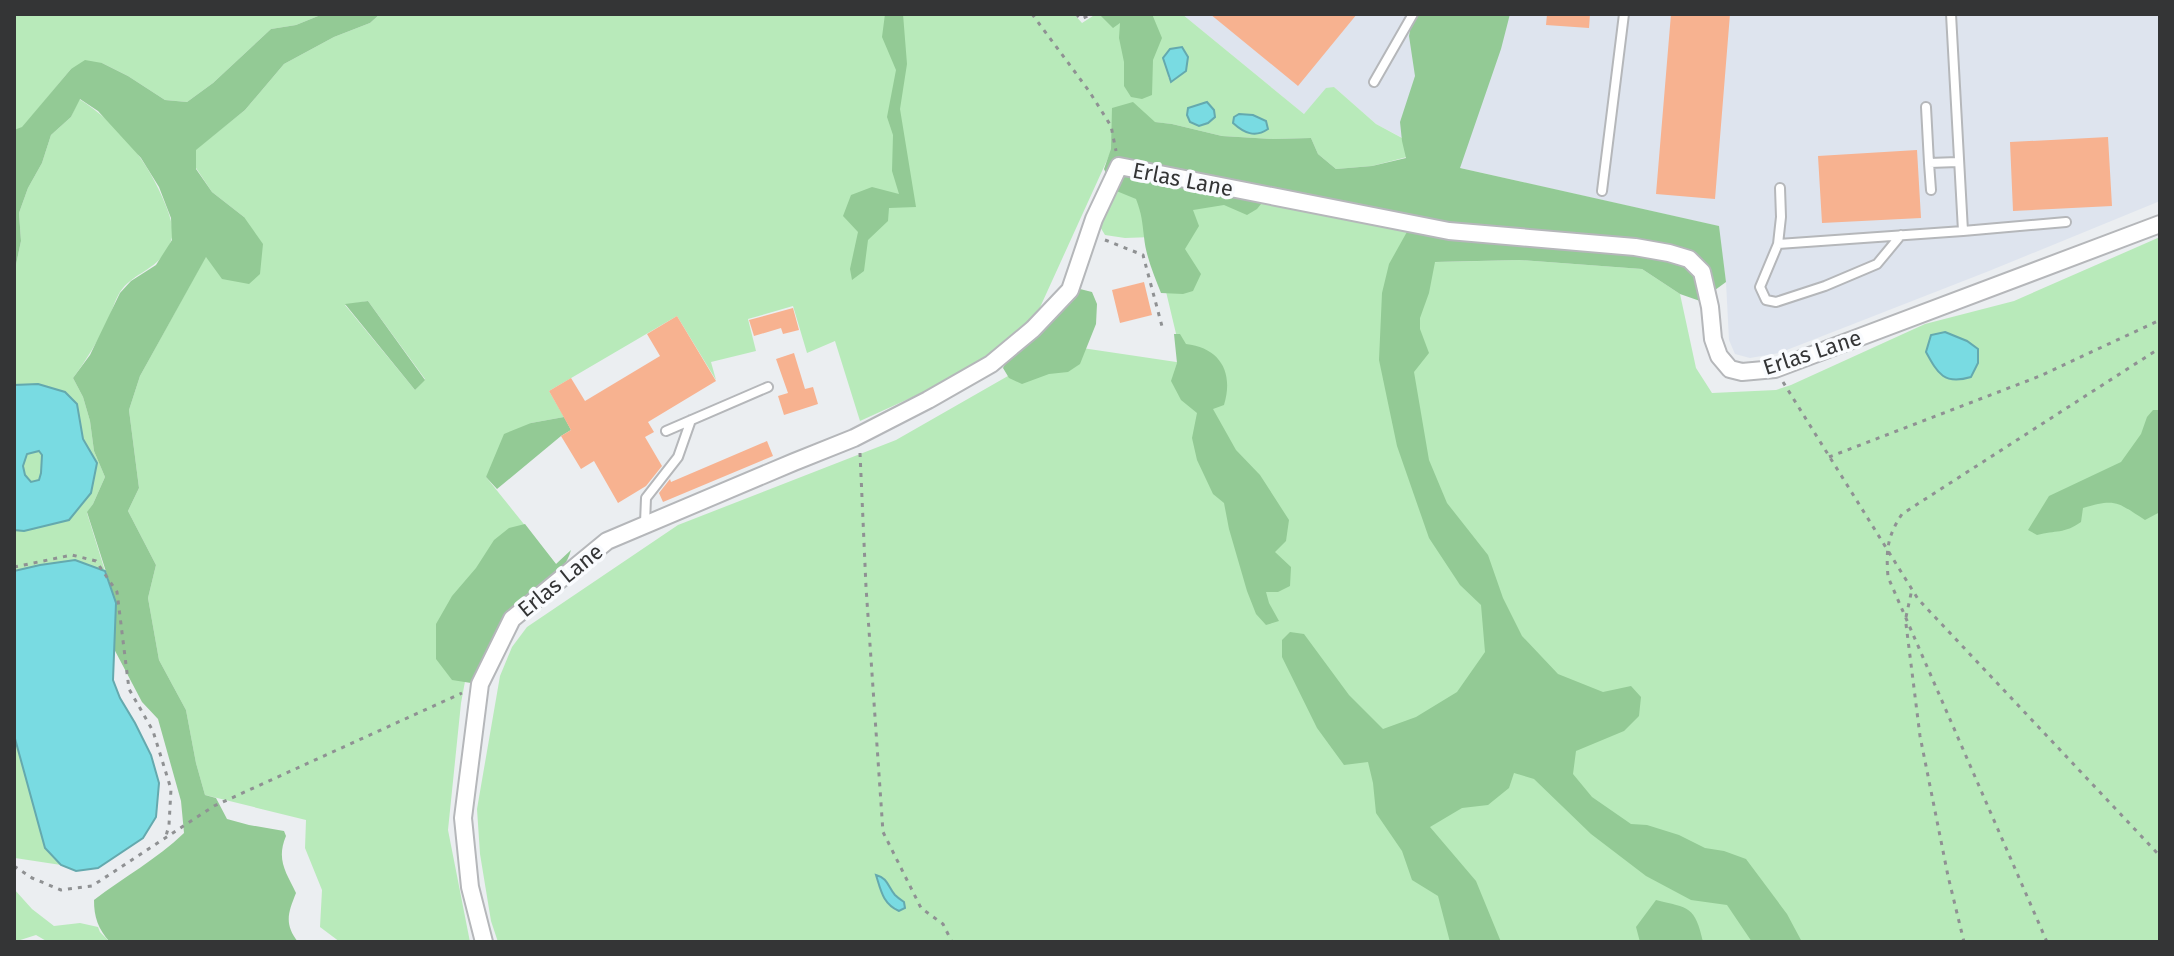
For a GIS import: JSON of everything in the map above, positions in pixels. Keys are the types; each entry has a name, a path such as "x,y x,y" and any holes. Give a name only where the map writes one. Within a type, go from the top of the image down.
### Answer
{"street":[{"name":"Erlas Lane","path":"484,942 470,887 463,818 480,684 512,619 607,541 854,438 991,364 1033,329 1070,290 1092,227 1119,166 1449,231 1635,247 1689,259 1702,272 1713,339 1719,356 1730,369 1742,372 1775,369 2160,224"}],"lane":[{"path":"1374,82 1413,14"},
{"path":"1602,191 1624,14"},
{"path":"1951,14 1963,231"},
{"path":"1926,107 1931,190"},
{"path":"1929,163 1958,162"},
{"path":"1780,188 1778,244 1760,287 1766,300 1776,302 1877,264 1901,235"},
{"path":"1778,244 2066,222"},
{"path":"666,431 768,387"},
{"path":"645,524 646,498 678,457 691,420"}],"path":[{"path":"1032,14 1111,126 1119,166"},
{"path":"1076,14 1081,19 1092,14"},
{"path":"1092,227 1099,238 1143,255 1163,330"},
{"path":"1829,457 2040,376 2160,320"},
{"path":"2047,942 1888,577 1886,548 1902,514 2160,348"},
{"path":"1775,369 1918,599 2160,856"},
{"path":"854,438 861,456 866,587 883,832 921,908 943,924 952,942"},
{"path":"14,567 72,555 96,561 117,592 129,689 153,731 171,789 165,838"},
{"path":"1912,589 1905,618 1920,736 1964,942"},
{"path":"14,866 32,878 61,890 92,886 214,806 480,684"}],"shaded area":[{"path":"1182,14 2160,14 2160,201 1779,353 1750,358 1735,354 1729,340 1726,282 1718,226 1460,168 1376,124 1334,87 1304,114"}],"green space":[{"path":"14,14 323,14 296,25 271,29 213,83 187,102 165,100 102,63 71,69 22,128 14,130"},
{"path":"323,14 380,14 370,23 334,37 284,64 245,110 196,150 196,169 212,192 244,217 263,244 260,274 249,284 222,279 206,257 140,376 129,410 139,488 128,511 156,565 148,598 159,660 186,710 205,795 216,798 227,819 284,831 282,859 296,893 289,913 289,924 298,942 110,942 98,922 94,900 152,860 184,833 181,801 158,719 142,702 113,647 116,603 87,512 105,477 94,451 83,397 73,378 90,355 120,293 131,281 156,265 172,240 171,218 159,187 141,158 98,111 80,99 71,117 51,135 42,163 28,188 19,213 21,241 14,274 14,130 22,127 71,69 85,60 102,63 128,76 165,100 187,102 213,83 271,29 296,25"},
{"path":"380,14 1074,14 1082,23 1096,14 1182,14 1304,114 1326,88 1334,87 1376,124 1402,138 1407,157 1372,166 1336,169 1318,154 1311,138 1222,136 1154,122 1133,103 1032,325 983,365 860,421 835,341 807,353 793,306 748,319 756,351 711,362 716,380 677,316 549,391 564,417 531,423 486,477 556,564 466,676 448,830 470,942 340,942 320,927 322,890 305,848 306,820 205,795 186,710 159,660 148,598 156,565 128,511 139,488 129,410 140,376 206,256 244,217 212,192 196,168 195,150 245,110 284,64 334,37 370,23","holes":["1182,47 1188,58 1186,71 1172,82 1168,77","368,301 425,379 415,390 345,305"]},
{"path":"885,14 903,14 907,64 900,109 916,207 889,208 888,221 868,240 864,271 852,280 850,269 858,232 843,216 851,195 872,187 899,194 892,171 893,135 887,117 896,70 882,37"},
{"path":"1102,14 1152,14 1162,38 1153,60 1152,95 1142,99 1131,97 1124,86 1120,23 1113,28"},
{"path":"1413,14 1510,14 1460,168 1719,226 1726,282 1700,301 1680,294 1642,269 1519,260 1435,262 1420,318 1420,329 1429,353 1414,372 1429,460 1447,503 1488,555 1503,598 1522,636 1558,674 1603,692 1631,686 1641,697 1639,716 1624,731 1576,751 1573,774 1592,797 1631,824 1647,825 1679,835 1705,848 1746,859 1787,914 1802,942 1752,942 1727,905 1691,900 1646,876 1591,834 1534,779 1514,773 1509,788 1488,805 1462,808 1430,827 1476,881 1501,942 1450,942 1438,896 1412,880 1402,851 1376,813 1368,762 1344,765 1317,728 1282,657 1282,640 1290,632 1304,634 1349,695 1383,729 1416,717 1457,692 1485,652 1481,605 1460,585 1429,538 1397,446 1379,360 1382,293 1389,264 1408,230 1265,199 1247,215 1224,205 1193,210 1199,226 1185,249 1201,274 1193,291 1161,293 1147,252 1136,199 1114,190 1104,169 1111,149 1112,108 1133,102 1155,122 1222,136 1311,138 1318,154 1336,169 1372,166 1406,158 1400,122 1415,76 1409,36"},
{"path":"79,99 120,132 142,159 166,206 172,224 172,237 161,258 120,292 88,357 73,378 83,397 94,451 105,477 87,513 105,571 75,560 14,571 14,530 24,531 69,520 91,493 97,463 83,439 77,404 38,384 14,385 14,274 21,241 19,213 51,135 71,117"},
{"path":"1128,180 1265,199 1408,230 1401,263 1519,260 1642,269 1680,294 1696,368 1712,393 1776,390 1791,385 1925,324 2014,301 2160,237 2160,942 498,942 491,921 480,854 477,809 500,676 512,647 527,627 678,525 896,440 1062,345 1183,363 1153,237 1105,235 1099,225 1108,191"},
{"path":"1080,289 1092,292 1097,304 1096,324 1080,364 1068,372 1049,374 1022,384 1009,378 1003,368 1009,356"},
{"path":"368,301 425,380 415,390 345,304"},
{"path":"1174,334 1180,334 1186,344 1198,346 1216,356 1222,364 1227,393 1224,405 1213,409 1236,450 1260,475 1289,520 1286,541 1275,552 1291,567 1290,586 1278,592 1266,592 1279,621 1266,625 1256,614 1224,503 1213,494 1197,460 1192,438 1197,413 1181,400 1171,381 1177,363"},
{"path":"2153,410 2160,410 2160,512 2145,520 2122,506 2103,503 2083,508 2081,522 2070,528 2037,535 2028,530 2049,496 2121,462"},
{"path":"564,417 571,430 497,489 486,477 504,434 531,423"},
{"path":"40,451 43,461 39,480 31,482 23,466 27,454"},
{"path":"525,524 556,564 571,550 567,560 555,575 515,608 491,674 471,683 452,680 436,659 436,624 452,596 494,540 509,528"},
{"path":"14,735 45,848 61,865 15,858"},
{"path":"14,889 32,909 54,926 80,923 98,927 110,942 48,942 36,935 14,942"},
{"path":"1656,900 1689,910 1697,921 1703,942 1640,942 1636,927"}],"water":[{"path":"1182,47 1188,57 1186,71 1171,82 1163,58 1170,49"},
{"path":"1207,102 1214,110 1215,117 1199,126 1190,122 1188,108"},
{"path":"1239,114 1253,115 1266,121 1268,129 1254,134 1245,132 1233,123 1234,117"},
{"path":"1945,332 1978,349 1978,363 1971,377 1954,380 1943,376 1930,360 1926,352 1931,335"},
{"path":"38,384 65,392 77,404 83,439 97,463 91,493 69,520 24,531 14,530 14,385","holes":["39,451 42,455 39,480 31,482 23,466 27,454"]},
{"path":"75,560 105,571 116,603 113,680 151,755 159,783 156,817 143,838 98,868 76,871 61,865 45,848 14,735 14,571"},
{"path":"876,875 904,902 905,908 899,911 889,905"}],"building":[{"path":"1210,14 1357,14 1298,86"},
{"path":"1547,14 1590,14 1589,28 1546,25"},
{"path":"1671,14 1730,14 1715,199 1656,194"},
{"path":"2108,137 2112,206 2013,211 2010,142"},
{"path":"1917,150 1921,218 1822,223 1818,156"},
{"path":"1144,282 1152,315 1120,323 1112,290"},
{"path":"793,308 799,330 783,334 781,328 754,336 749,320"},
{"path":"677,316 716,381 648,422 654,432 645,437 662,466 646,486 618,503 594,461 581,469 561,436 571,430 549,391 571,378 585,401 660,356 647,334"},
{"path":"794,353 805,389 813,387 818,404 784,415 778,396 788,393 776,359"},
{"path":"767,441 773,456 663,502 659,493 670,479 671,482"}]}
